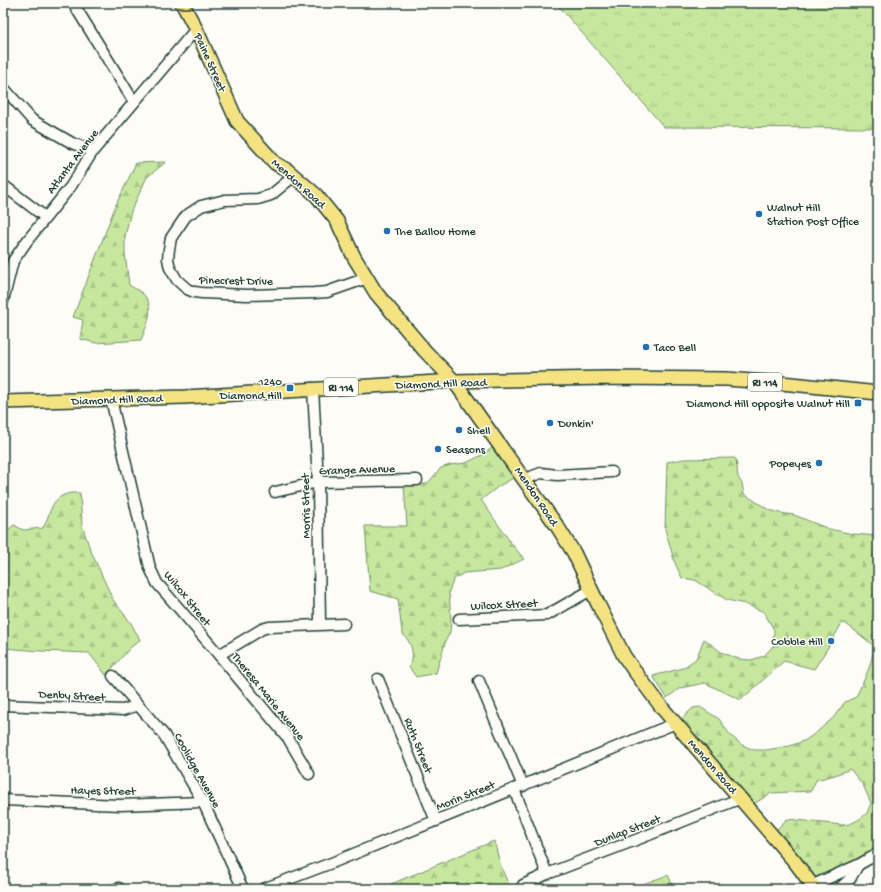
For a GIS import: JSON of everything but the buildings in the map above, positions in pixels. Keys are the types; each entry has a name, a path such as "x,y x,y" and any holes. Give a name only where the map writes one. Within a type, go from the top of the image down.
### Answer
{"main road":[{"name":"Paine Street","path":"182,3 196,29 238,121"},
{"name":"Mendon Road","path":"238,121 276,163 316,195 337,221 354,257 376,293 454,381 525,479 574,553 624,656 662,707 741,798 814,887"},
{"name":"Diamond Hill Road","path":"3,402 185,397 313,388 454,381 607,378 699,378 792,384 878,393"}],"street":[{"path":"73,3 134,102"},
{"name":"Atlanta Avenue","path":"3,301 13,261 45,217 71,186 93,151 196,29"},
{"path":"3,87 32,120 72,143 93,151"},
{"name":"Pinecrest Drive","path":"294,176 271,195 258,199 219,201 201,206 186,216 171,238 169,249 168,260 170,268 177,280 187,289 194,292 247,295 327,292 367,278"},
{"path":"3,186 45,217"},
{"name":"Morris Street","path":"313,388 318,482 320,624"},
{"name":"Wilcox Street","path":"111,399 150,568 157,582 219,655"},
{"path":"525,479 541,473 557,475 612,472"},
{"name":"Grange Avenue","path":"275,492 318,482 417,480"},
{"name":"Wilcox Street","path":"459,619 547,615 591,590"},
{"path":"219,655 262,629 270,626 344,624"},
{"name":"Theresa Marie Avenue","path":"219,655 288,738 309,774"},
{"name":"Coolidge Avenue","path":"113,676 164,735 203,802 243,889"},
{"name":"Ruth Street","path":"378,679 436,821"},
{"path":"479,681 519,787 547,874"},
{"name":"Denby Street","path":"3,705 123,710 138,704"},
{"name":"Morin Street","path":"263,889 334,862 676,723"},
{"name":"Dunlap Street","path":"523,885 547,874 741,798"},
{"name":"Hayes Street","path":"3,800 120,804 203,802"},
{"path":"814,887 858,865 878,852"},
{"path":"839,889 850,879 858,865"}],"green space":[{"path":"556,3 878,3 878,128 664,127"},
{"path":"166,162 147,177 131,211 125,236 125,254 129,285 143,294 147,299 150,310 146,328 141,340 96,343 80,339 83,320 73,317 115,207 136,163"},
{"path":"498,444 517,476 499,486 481,500 524,559 501,570 464,573 454,579 449,591 451,621 450,632 446,640 436,673 416,677 409,667 412,662 412,651 409,642 402,632 398,599 370,591 365,526 407,526 404,484 427,484 441,468 466,463 482,455"},
{"path":"684,459 736,459 738,477 742,484 744,494 769,510 794,515 829,529 853,534 878,536 878,850 842,889 812,889 772,834 787,819 842,825 850,824 860,819 867,813 871,803 863,785 850,769 816,780 811,791 771,793 749,807 677,723 693,708 700,707 719,719 730,735 742,745 754,750 766,750 790,746 806,740 833,718 845,702 856,697 870,665 873,645 845,623 842,623 814,669 784,661 741,700 705,683 680,688 667,698 653,676 683,668 696,659 704,639 721,652 739,659 751,660 764,656 773,646 774,630 764,612 745,604 727,600 695,580 682,578 675,563 665,529 667,462"},
{"path":"80,493 82,525 90,549 113,600 131,623 140,640 131,647 106,675 89,653 3,648 3,534 14,525 23,530 43,528 55,501 64,495"},
{"path":"494,841 501,867 510,888 379,889"},
{"path":"668,875 674,889 629,889"}],"place":[{"name":"Walnut Hill Station Post Office","path":"759,214"},
{"name":"The Ballou Home","path":"387,231"},
{"name":"Taco Bell","path":"646,347"},
{"name":"1240 Diamond Hill","path":"290,388"},
{"name":"Diamond Hill opposite Walnut Hill","path":"858,403"},
{"name":"Dunkin'","path":"550,423"},
{"name":"Shell","path":"459,430"},
{"name":"Seasons","path":"438,449"},
{"name":"Popeyes","path":"819,463"},
{"name":"Cobble Hill","path":"831,641"}]}
